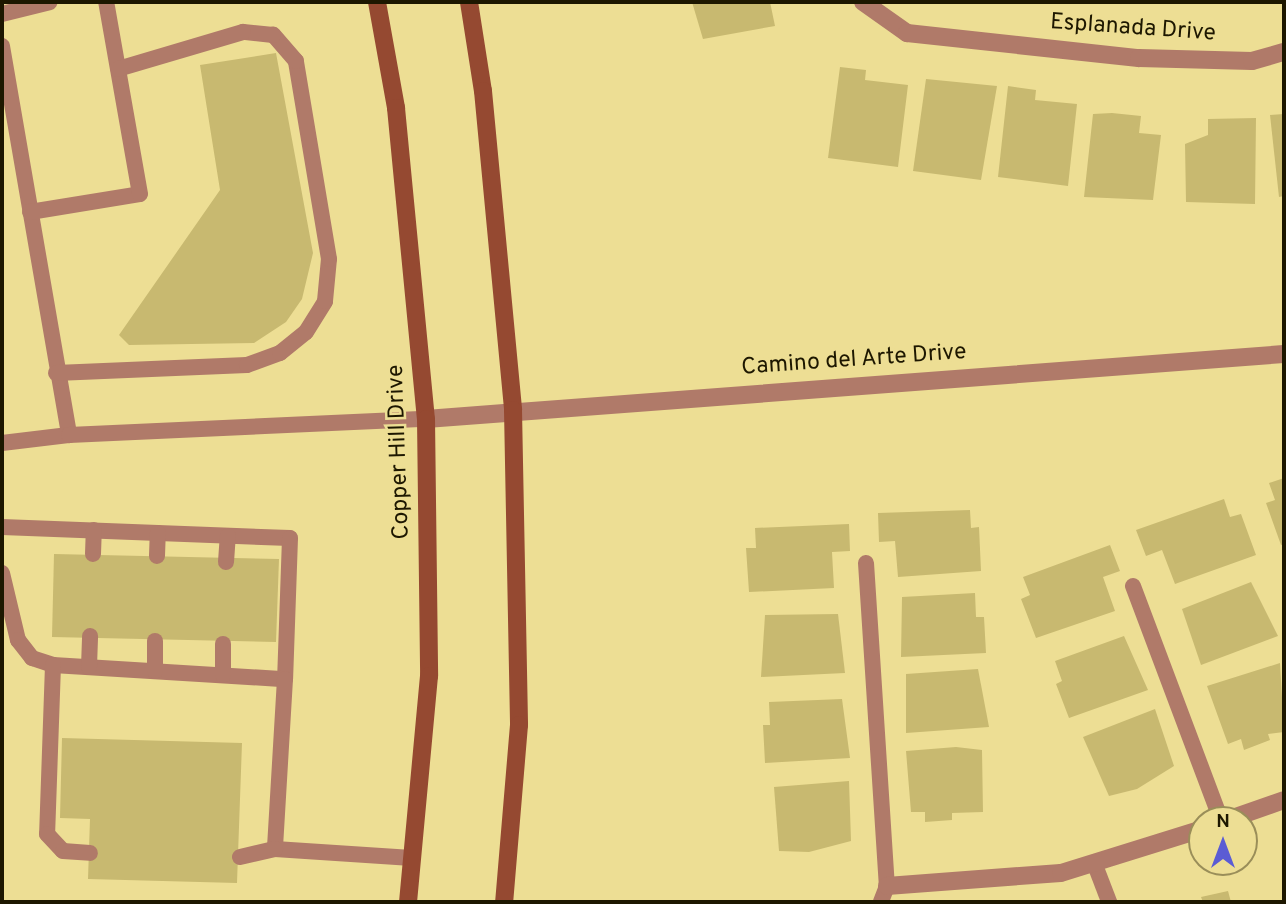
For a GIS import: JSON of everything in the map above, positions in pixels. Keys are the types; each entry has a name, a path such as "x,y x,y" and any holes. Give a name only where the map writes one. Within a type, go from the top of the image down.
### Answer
{"main road":[{"name":"Copper Hill Drive","path":"377,2 396,108 426,419 429,676 408,902"},
{"path":"469,2 483,91 513,411 519,724 504,902"}],"street":[{"name":"Esplanada Drive","path":"863,2 907,33 1139,58 1252,61 1284,52"},
{"name":"Camino del Arte Drive","path":"426,419 1284,354"},
{"path":"1258,809 1284,800"},
{"path":"884,894 1061,873 1095,865 1188,834"}],"lane":[{"path":"2,13 50,2"},
{"path":"30,212 140,194 106,2"},
{"path":"56,373 247,365 280,353 306,332 325,301 329,260 296,61 274,35 243,32 118,69"},
{"path":"2,46 56,373 69,435"},
{"path":"2,443 69,435 426,419"},
{"path":"2,527 290,538 275,849"},
{"path":"93,554 94,530"},
{"path":"157,556 158,533"},
{"path":"226,562 228,536"},
{"path":"866,564 884,894"},
{"path":"2,573 18,640 32,658 53,665 285,679"},
{"path":"1133,586 1219,806"},
{"path":"89,667 90,636"},
{"path":"155,641 155,671"},
{"path":"223,644 223,675"},
{"path":"53,665 47,834 63,851 90,853"},
{"path":"240,857 275,849 412,858"},
{"path":"1095,865 1109,902"}],"building":[{"path":"692,2 770,2 775,26 703,39"},
{"path":"276,53 313,253 302,299 286,322 254,343 129,345 119,335 220,190 200,65"},
{"path":"840,67 866,70 865,80 908,85 898,167 828,158"},
{"path":"926,79 997,86 981,180 913,171"},
{"path":"1008,86 1036,90 1035,100 1077,104 1068,186 998,177"},
{"path":"1093,114 1141,116 1139,133 1161,135 1153,200 1084,197"},
{"path":"1284,114 1284,196 1279,197 1270,115"},
{"path":"1256,118 1255,204 1186,202 1185,144 1208,135 1208,119"},
{"path":"1284,478 1284,544 1281,545 1266,503 1275,500 1269,483"},
{"path":"1224,499 1230,517 1241,514 1256,555 1175,584 1162,550 1146,556 1136,530"},
{"path":"970,510 971,528 979,527 981,571 898,577 895,541 879,542 878,513"},
{"path":"849,524 850,551 832,552 834,588 749,592 746,548 756,548 755,528"},
{"path":"1110,545 1120,571 1103,577 1115,611 1036,638 1021,599 1030,595 1023,577"},
{"path":"54,554 279,559 276,642 52,637"},
{"path":"1251,582 1278,636 1201,665 1182,609"},
{"path":"975,593 976,617 984,617 986,653 901,657 902,597"},
{"path":"838,614 845,673 761,677 765,615"},
{"path":"1124,636 1148,690 1069,718 1056,684 1062,681 1055,661"},
{"path":"1280,663 1284,732 1268,734 1270,740 1244,750 1241,739 1228,744 1207,686"},
{"path":"978,669 989,727 906,733 906,674"},
{"path":"842,699 850,758 765,763 763,725 770,725 769,702"},
{"path":"1155,709 1174,766 1137,789 1109,796 1083,737"},
{"path":"62,738 242,743 237,883 88,879 90,819 60,818"},
{"path":"956,747 982,750 983,812 952,813 952,820 925,822 925,812 911,812 906,751"},
{"path":"849,781 851,841 809,852 779,851 774,787"},
{"path":"1228,891 1231,902 1203,902 1201,897"}]}
